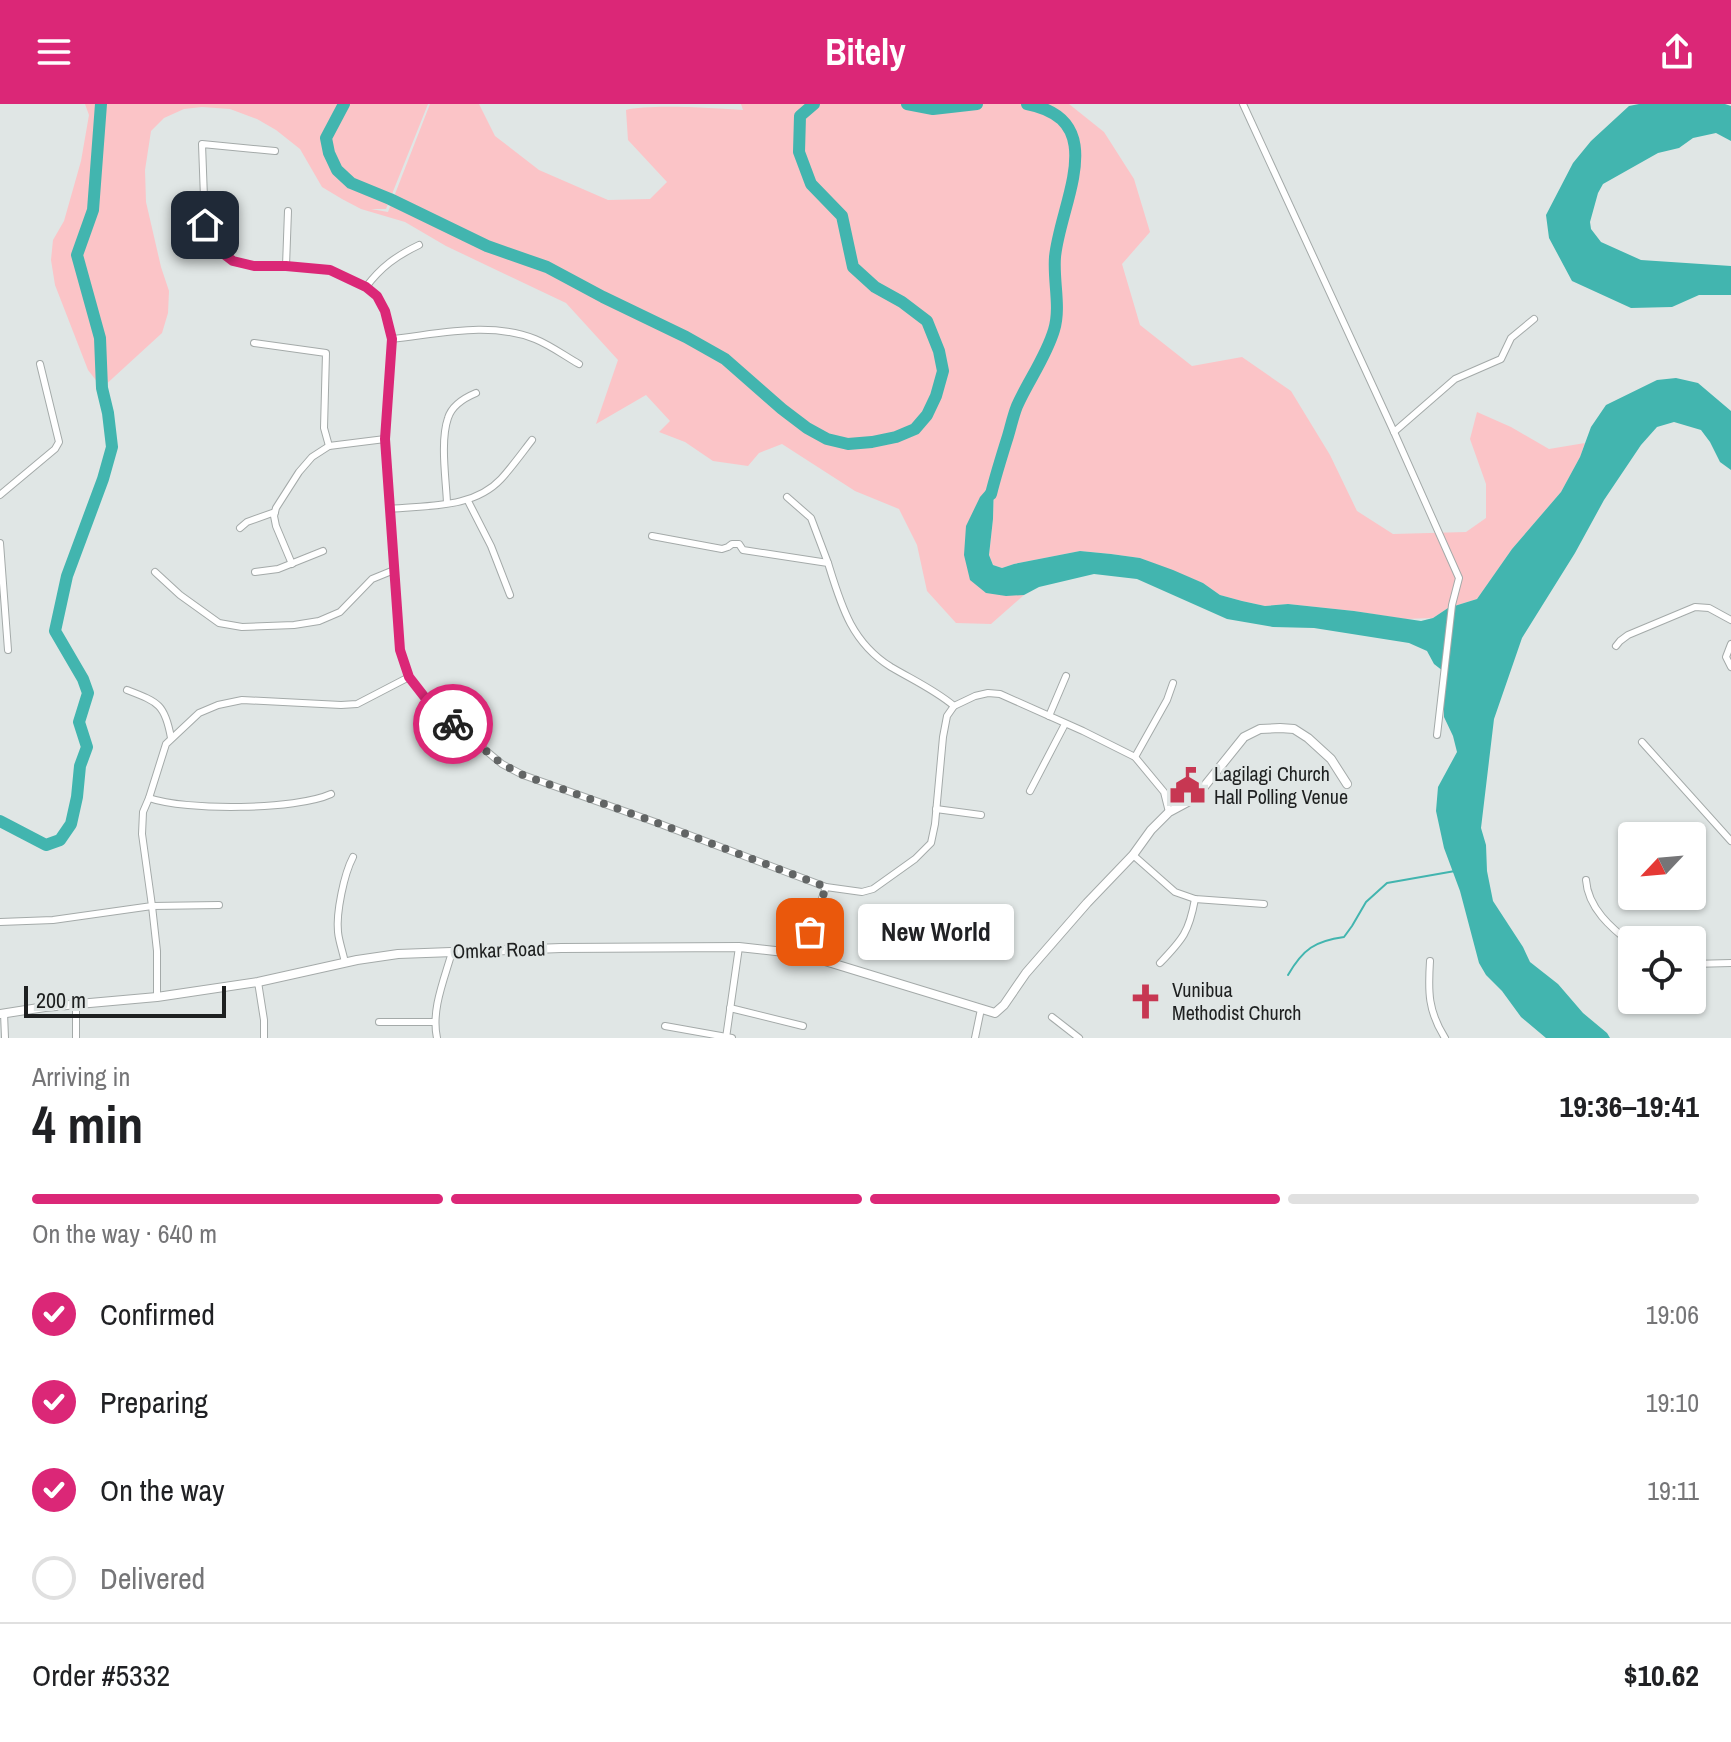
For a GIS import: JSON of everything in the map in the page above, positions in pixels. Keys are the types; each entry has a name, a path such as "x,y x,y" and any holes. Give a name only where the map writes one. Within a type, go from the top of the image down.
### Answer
{"street":[{"path":"1243,104 1459,578 1452,605 1437,735"},
{"path":"275,151 202,144 205,225 216,248 233,261 254,266 330,270 366,287 377,296 385,311 392,339 385,439 400,650 409,677 430,704 502,764 523,775 826,887 862,892 873,889 895,874 931,843 947,716 954,706 988,693 1000,694 1135,757 1164,792 1169,812"},
{"path":"286,266 288,211"},
{"path":"366,287 383,266 419,245"},
{"path":"1394,432 1455,379 1501,359 1511,338 1534,319"},
{"path":"392,339 471,329 499,330 538,340 579,364"},
{"path":"254,343 326,353 324,428 329,446"},
{"path":"0,495 55,449 59,442 40,364"},
{"path":"447,503 445,433 448,416 456,404 476,393"},
{"path":"292,564 276,526 275,512 299,472 312,457 329,446 385,439"},
{"path":"390,509 468,501 500,481 532,440"},
{"path":"787,497 811,518 846,618 857,637 888,666 941,695 954,706"},
{"path":"468,501 491,546 510,595"},
{"path":"240,528 247,522 275,512"},
{"path":"652,536 722,549 736,543 743,550 828,563"},
{"path":"0,543 8,650"},
{"path":"255,572 278,569 323,551"},
{"path":"155,572 180,595 219,623 242,627 319,621 340,612 372,579 394,570"},
{"path":"1616,646 1628,635 1695,607 1709,608 1731,620"},
{"path":"1731,644 1726,654 1731,667"},
{"path":"1049,716 1066,676"},
{"path":"157,997 157,951 142,834 143,812 166,744 199,713 218,705 242,700 357,704 409,677"},
{"path":"1135,757 1167,700 1173,683"},
{"path":"127,690 163,710 171,738"},
{"path":"1030,791 1065,724"},
{"path":"1264,904 1195,899 1175,892 1133,855 1169,812 1195,798 1244,737 1260,729 1294,729 1331,759 1347,784"},
{"path":"1642,742 1731,841"},
{"path":"149,798 173,804 246,807 318,799 331,794"},
{"path":"936,809 981,815"},
{"name":"Omkar Road","path":"2,1014 258,982 398,954 561,948 739,947 802,954 995,1013 1087,903 1133,855"},
{"path":"345,963 338,918 346,872 353,857"},
{"path":"1586,880 1587,890 1603,918 1618,933"},
{"path":"802,954 826,887"},
{"path":"1160,963 1182,940 1191,922 1195,899"},
{"path":"0,922 53,920 152,906 219,905"},
{"path":"665,1026 728,1038 739,947"},
{"path":"437,1038 435,1022 438,1001 452,952"},
{"path":"1430,961 1428,992 1434,1017 1445,1038"},
{"path":"1706,964 1731,963"},
{"path":"258,982 264,1038"},
{"path":"76,1004 76,1038"},
{"path":"730,1008 803,1026"},
{"path":"975,1038 981,1009"},
{"path":"2,1014 5,1038"},
{"path":"1052,1017 1079,1038"},
{"path":"379,1022 435,1022"}],"shaded area":[{"path":"85,104 428,104 386,209 371,209 388,212 430,104 479,104 495,136 539,170 608,200 650,199 667,182 628,140 626,110 665,107 743,110 741,104 1069,104 1104,132 1134,179 1150,232 1122,264 1140,325 1192,366 1242,357 1291,391 1330,455 1357,511 1393,534 1466,532 1486,518 1486,484 1470,439 1477,412 1549,449 1585,443 1561,492 1512,549 1477,599 1448,608 1433,618 1405,619 1288,604 1265,606 1220,595 1203,583 1140,558 1111,554 1080,551 1002,568 993,565 989,555 994,483 986,593 1024,595 991,624 956,623 927,591 917,545 899,509 855,491 782,444 759,453 748,466 713,461 685,442 659,432 670,421 646,395 596,424 618,360 566,303 446,246 405,222 361,209 342,199 322,187 300,149 257,119 230,109 184,109 164,118 151,131 145,170 146,202 169,291 168,313 162,333 102,388 88,370 55,285 51,260 53,240 64,221 81,161 89,115"}],"water":[{"path":"1629,106 1731,106 1731,141 1716,133 1693,138 1679,148 1658,153 1603,184 1590,222 1591,229 1601,242 1641,260 1731,266 1731,295 1699,295 1672,307 1631,308 1572,281 1549,238 1546,215 1573,163 1591,141"},
{"path":"1676,378 1698,383 1731,411 1731,470 1720,462 1701,430 1674,422 1657,427 1641,445 1604,500 1522,638 1494,719 1481,828 1493,901 1530,962 1558,984 1610,1038 1546,1038 1521,1017 1479,963 1436,811 1438,787 1457,752 1444,717 1443,671 1434,664 1427,651 1409,643 1314,628 1273,627 1227,619 1137,579 1094,574 1039,587 1024,595 1006,596 986,593 970,580 964,555 966,526 980,497 994,481 989,555 993,565 1002,568 1080,551 1111,554 1140,558 1203,583 1220,595 1265,606 1288,604 1421,621 1433,618 1448,608 1477,599 1512,549 1561,492 1580,457 1591,427 1606,405 1657,380"}],"waterway":[{"path":"0,821 46,845 60,840 71,824 80,766 87,747 79,722 88,693 55,631 67,576 112,447 102,388 100,338 77,255 93,210 101,104"},
{"path":"344,104 326,138 337,170 351,183 487,246 547,267 686,337 725,359 782,409 827,439 848,444 896,437 915,429 927,415 943,371 939,351 927,321 875,287 853,267 842,216 811,184 799,152 800,116 814,104"},
{"path":"907,104 933,109 977,104"},
{"path":"991,494 1017,406 1054,330 1057,312 1055,257 1075,166 1075,145 1068,127 1053,113 1027,104"},
{"path":"1288,975 1311,948 1344,937 1366,902 1387,883 1455,871"}],"way so far":[{"path":"453,724 502,764 523,775 826,887 810,932"}],"place":[{"name":"Lagilagi Church Hall Polling Venue","path":"1188,786"},
{"name":"New World","path":"810,932"},
{"name":"Vunibua Methodist Church","path":"1146,1002"}],"route":[{"path":"205,225 216,248 233,261 254,266 330,270 366,287 377,296 385,311 392,339 385,439 400,650 409,677 430,704 453,724"}]}
